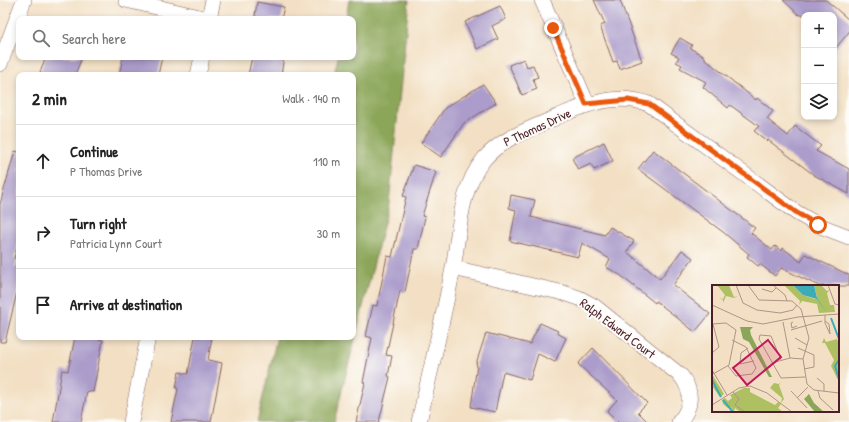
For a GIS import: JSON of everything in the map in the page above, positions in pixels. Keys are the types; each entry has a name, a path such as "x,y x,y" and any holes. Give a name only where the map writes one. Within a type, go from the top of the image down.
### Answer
{"street":[{"path":"18,16 24,0"},
{"path":"126,0 195,16"},
{"path":"209,16 213,0"},
{"path":"542,0 586,104"},
{"path":"0,64 16,21"},
{"path":"199,72 201,60"},
{"name":"P Thomas Drive","path":"419,422 453,268 462,206 474,174 484,159 505,140 586,104 628,100 649,104 797,213 818,225 849,237"},
{"name":"Ralph Edward Court","path":"453,268 564,293 579,298 594,306 681,376 688,384 690,401 688,410 680,422"},
{"path":"131,422 147,340"}],"green space":[{"path":"349,0 409,0 389,203 356,334 356,72 335,72 337,60 356,60 356,16 346,16"},
{"path":"276,340 355,340 334,422 257,422"}],"building":[{"path":"594,0 620,0 642,61 620,69 617,61 613,62 600,26 605,24"},
{"path":"783,0 826,0 849,20 849,32 837,46 837,12 801,12 801,15 799,15"},
{"path":"257,2 284,7 282,16 255,16"},
{"path":"500,6 506,19 492,26 498,39 477,49 465,22"},
{"path":"680,38 692,45 690,48 705,57 705,59 756,100 757,98 773,111 767,119 788,136 795,126 821,146 816,151 849,169 849,194 814,175 768,140 767,141 754,131 759,126 730,105 728,108 703,87 706,82 680,68 682,65 676,62 679,57 671,53"},
{"path":"524,59 527,67 533,65 538,77 533,79 537,89 522,95 509,65"},
{"path":"45,60 81,60 76,72 40,72"},
{"path":"122,60 161,60 159,72 120,72"},
{"path":"251,60 284,60 282,72 249,72"},
{"path":"483,84 496,103 464,123 441,157 421,143 445,108"},
{"path":"604,142 613,161 594,170 591,164 578,170 572,158"},
{"path":"653,150 755,228 751,233 772,250 775,246 782,251 783,248 801,262 805,254 849,275 849,286 817,285 781,268 775,276 760,264 758,266 747,257 749,254 723,232 638,169"},
{"path":"16,151 16,251 14,258 16,259 16,296 5,342 0,342 0,204"},
{"path":"414,165 436,172 422,216 425,217 418,249 414,249 405,292 400,291 386,355 392,356 388,376 390,377 379,422 356,422 365,383 363,382 372,338 366,336 373,305 377,306 387,256 392,257 406,197 403,196"},
{"path":"511,195 535,200 531,217 605,235 610,227 634,241 627,252 660,279 682,250 693,258 673,285 710,314 695,332 656,301 655,303 620,275 606,267 610,259 582,243 578,257 510,241 516,210 509,208"},
{"path":"540,323 558,331 557,333 566,338 555,362 538,354 530,380 503,372 495,412 471,407 476,364 486,333 530,344"},
{"path":"74,340 103,340 93,392 87,391 81,422 53,422 62,370 68,371"},
{"path":"194,340 211,340 208,360 222,363 211,422 171,422 178,389 176,388 179,372 188,374"},
{"path":"593,348 647,403 638,412 648,422 618,422 607,411 617,400 578,364"}],"route":[{"path":"553,28 586,104 614,100 628,100 640,101 649,104 797,213 818,225"}]}
